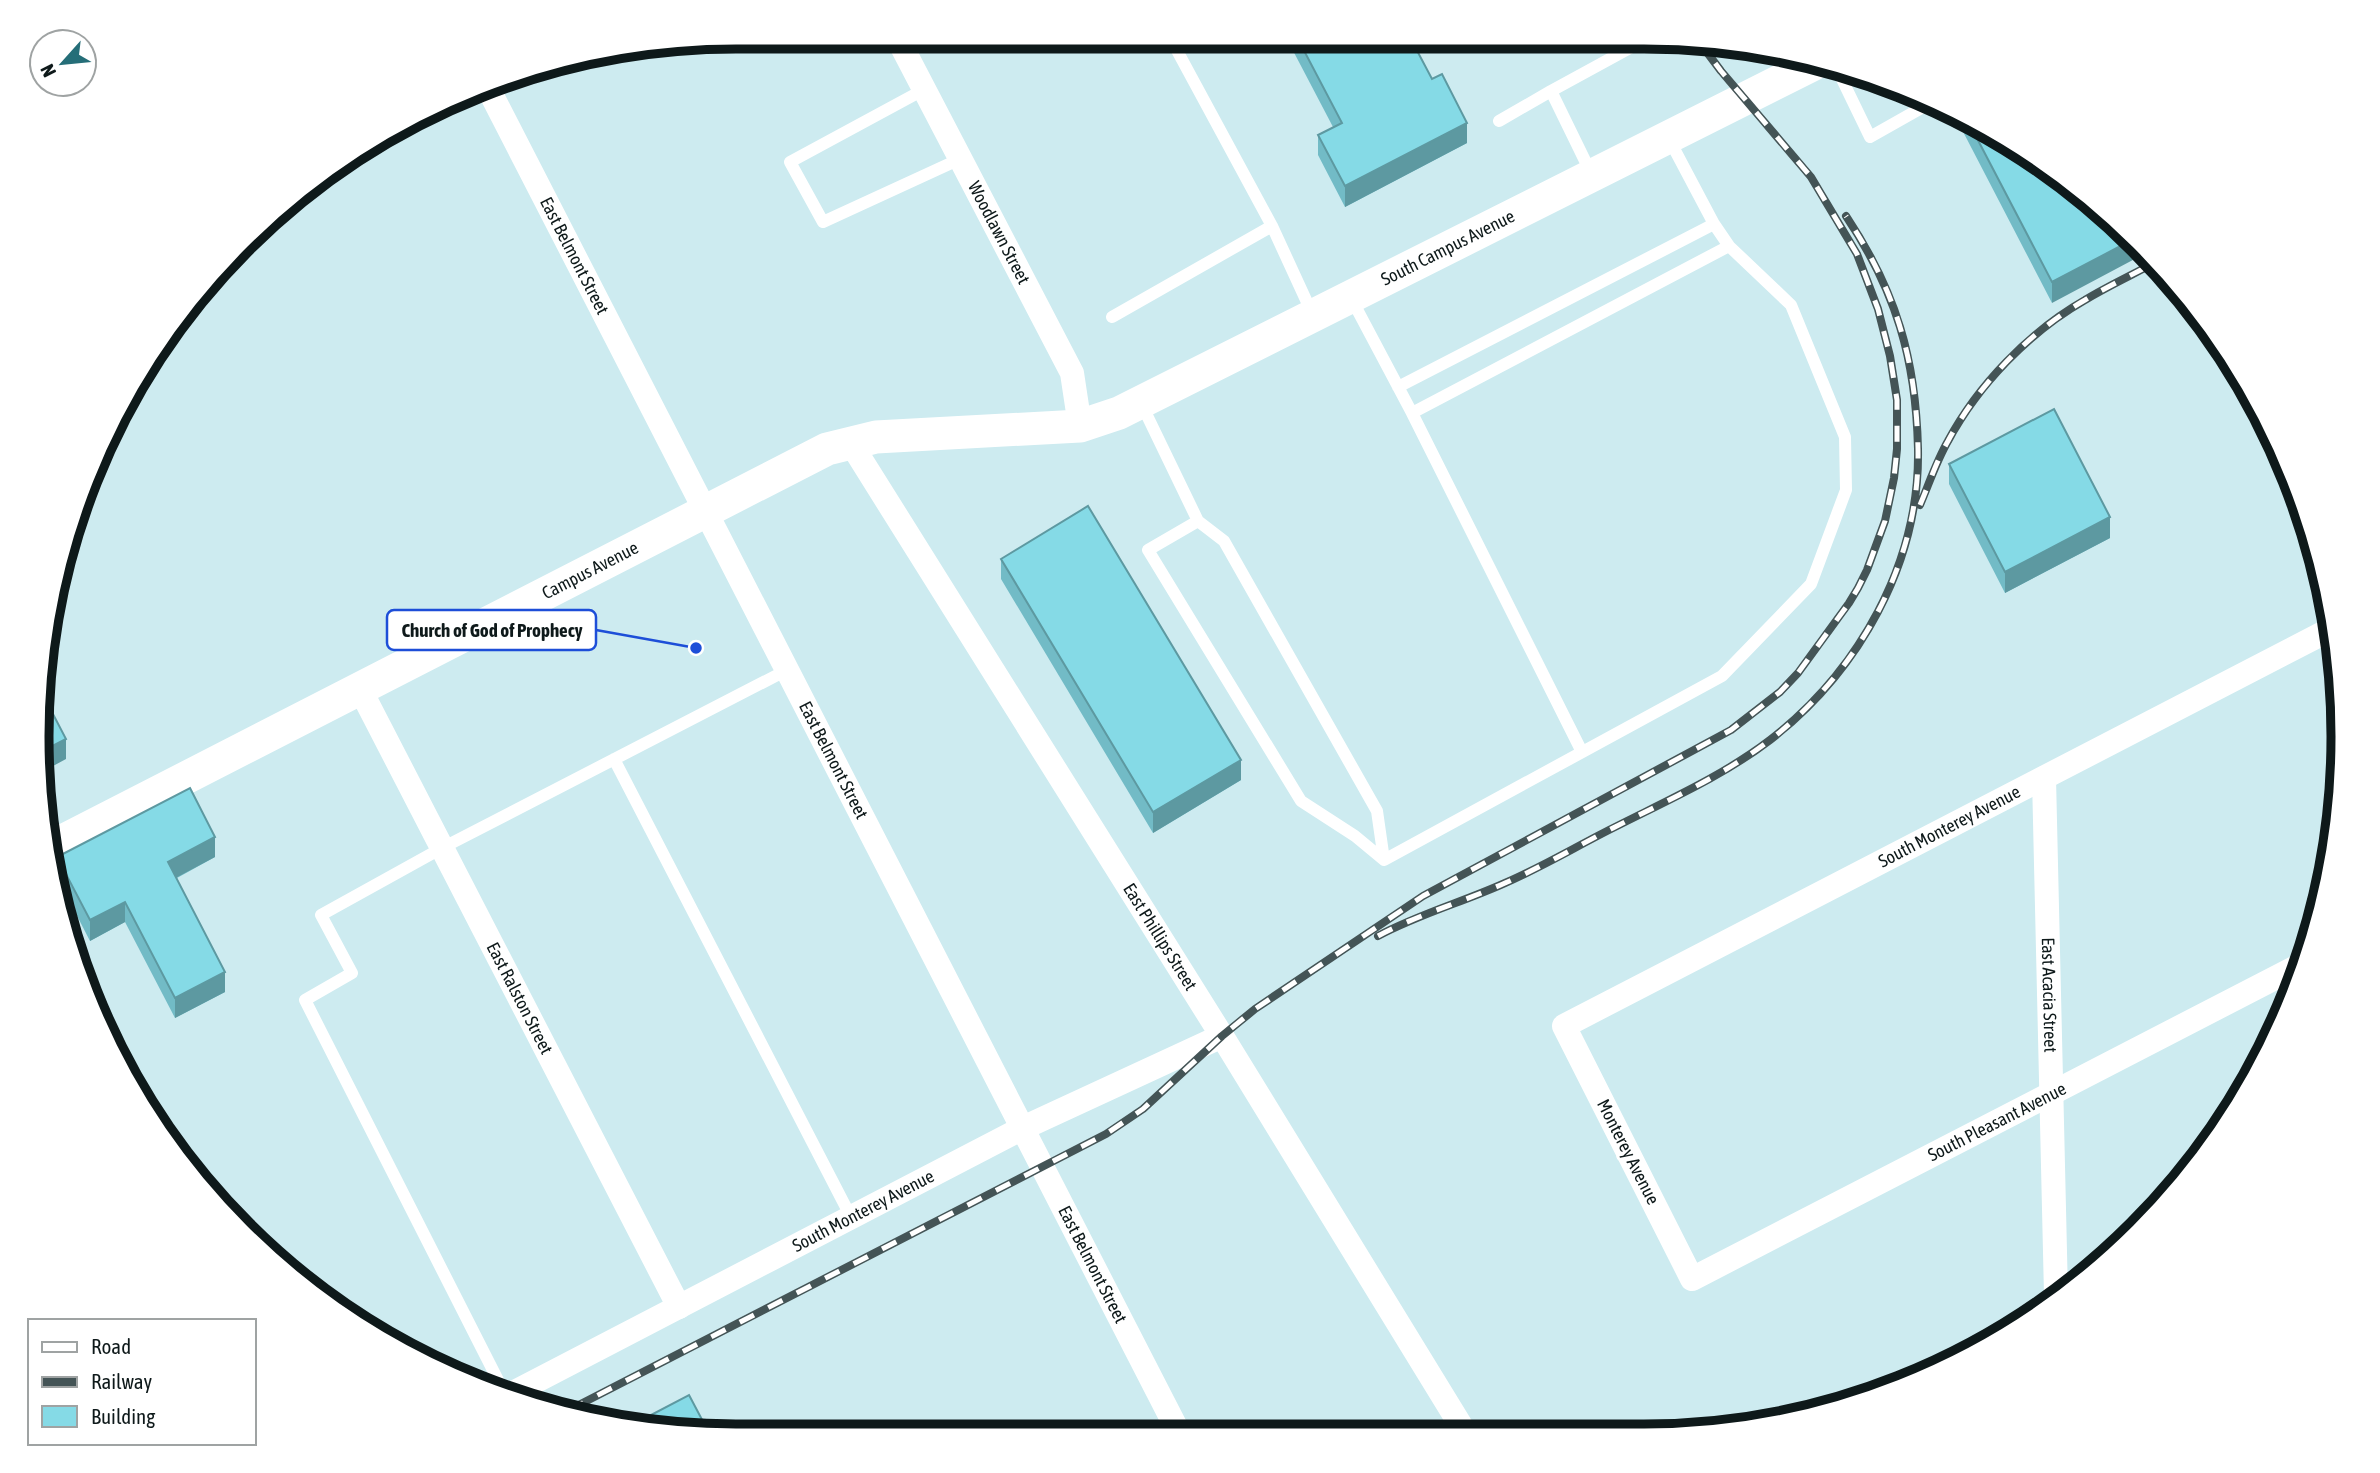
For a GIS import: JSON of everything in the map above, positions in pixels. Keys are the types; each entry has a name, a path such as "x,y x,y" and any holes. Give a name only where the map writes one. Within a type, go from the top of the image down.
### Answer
{"street":[{"name":"Woodlawn Street","path":"903,49 1072,373 1080,426"},
{"name":"South Campus Avenue","path":"1080,426 1140,403 1593,177 1669,138 1793,66"},
{"name":"East Belmont Street","path":"492,94 1174,1424"},
{"name":"Campus Avenue","path":"58,844 827,449 876,438 1080,426"},
{"name":"East Phillips Street","path":"850,442 1222,1036 1460,1424"},
{"name":"South Monterey Avenue","path":"1564,1026 2323,633"},
{"name":"East Ralston Street","path":"360,689 679,1307"},
{"name":"East Acacia Street","path":"2044,778 2056,1286"},
{"name":"South Pleasant Avenue","path":"1692,1279 2290,970"},
{"name":"Monterey Avenue","path":"1564,1026 1692,1279"},
{"name":"South Monterey Avenue","path":"520,1389 1023,1128 1222,1036"}],"lane":[{"path":"1176,49 1272,226 1314,317"},
{"path":"1499,121 1628,49"},
{"path":"1841,78 1870,137 1922,108"},
{"path":"925,89 790,162 824,222 960,159"},
{"path":"1551,91 1593,177"},
{"path":"1384,860 1722,676 1811,584 1846,490 1845,437 1791,305 1729,246 1714,224 1669,138"},
{"path":"1398,387 1714,224"},
{"path":"1112,317 1272,226"},
{"path":"1412,413 1729,246"},
{"path":"1351,298 1412,413 1582,752"},
{"path":"1140,403 1198,521 1224,541 1377,811 1384,860"},
{"path":"1198,521 1147,550 1301,801 1355,836 1384,860"},
{"path":"499,1382 305,1000 352,973 321,915 442,848 787,670"},
{"path":"614,759 851,1217"}],"building":[{"path":"1303,49 1416,49 1432,79 1442,74 1467,123 1345,186 1318,135 1342,123"},
{"path":"1975,135 2062,191 2124,244 2052,282"},
{"path":"2054,409 2110,517 2005,572 1949,464"},
{"path":"1088,506 1241,760 1153,812 1001,559"},
{"path":"50,708 66,739 49,748"},
{"path":"190,788 215,837 168,862 225,972 175,998 125,902 90,920 61,865 60,856"},
{"path":"689,1395 704,1423 692,1423 646,1418"}],"railway":[{"path":"578,1405 1106,1134 1143,1109 1255,1009 1423,896 1731,730 1780,692 1798,673 1858,588 1885,521 1897,449 1897,400 1890,356 1878,309 1857,254 1811,177 1707,52"},
{"path":"1378,936 1519,877 1733,765 1770,740 1802,712 1831,681 1856,648 1896,573 1908,533 1916,491 1918,449 1913,385 1900,327 1878,271 1846,216"},
{"path":"1920,505 1940,457 1960,420 2007,362 2064,313 2146,267"}],"place":[{"name":"Church of God of Prophecy","path":"696,648"}]}
